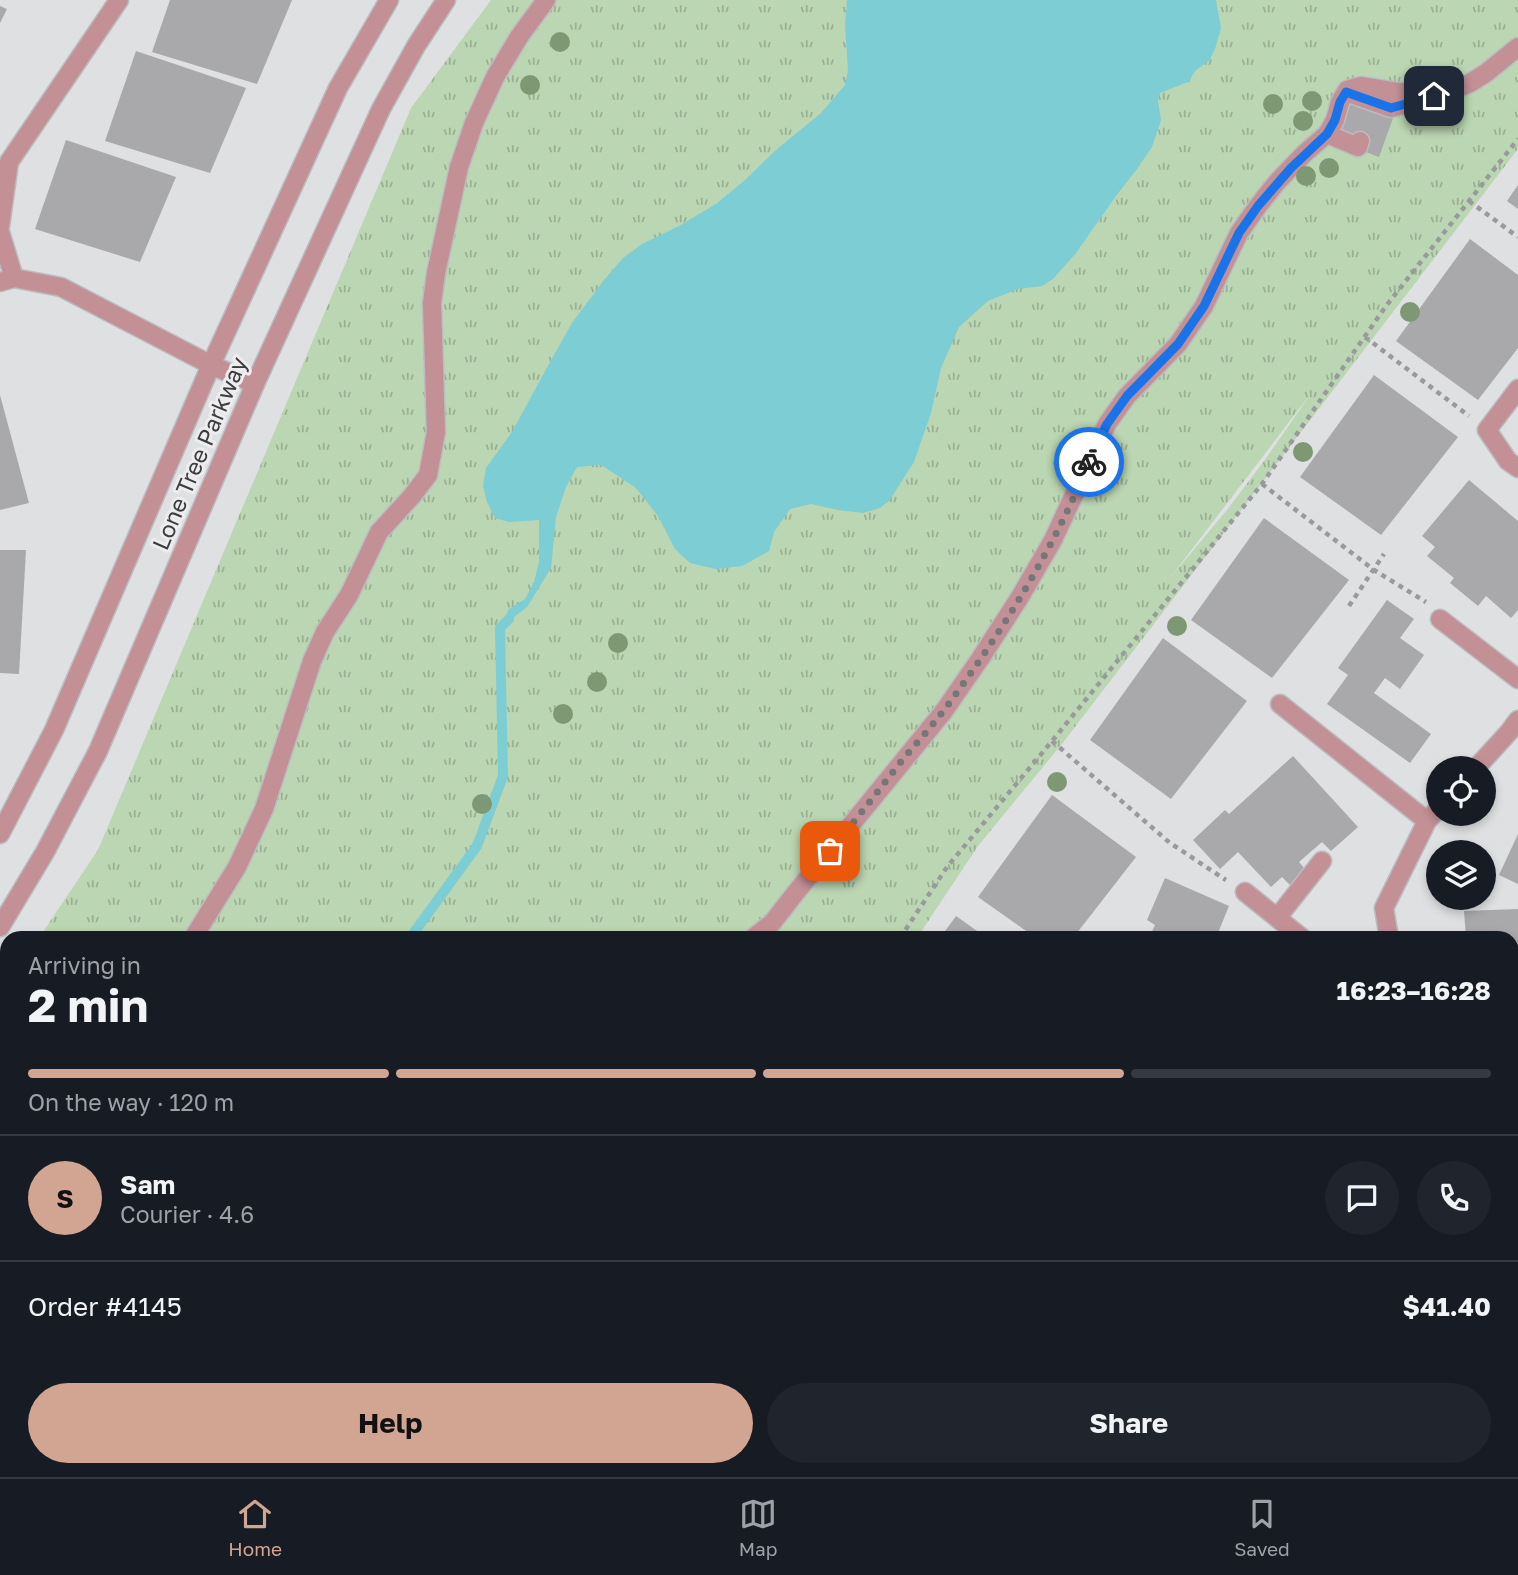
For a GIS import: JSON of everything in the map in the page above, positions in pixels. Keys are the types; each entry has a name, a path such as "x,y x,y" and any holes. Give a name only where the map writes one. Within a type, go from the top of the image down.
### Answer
{"street":[{"path":"0,226 9,162 119,0"},
{"name":"Lone Tree Parkway","path":"0,834 54,730 211,365 338,88 389,0"},
{"name":"Lone Tree Parkway","path":"0,927 45,852 98,751 255,384 381,109 416,46 446,0"},
{"path":"197,931 236,867 264,809 312,661 325,632 349,595 379,532 428,475 436,432 432,303 456,179 474,123 495,78 519,37 546,0"},
{"path":"761,931 772,922 944,711 1020,597 1053,540 1107,424 1127,396 1178,344 1204,306 1239,233 1295,163 1327,134 1347,90 1361,86 1398,92 1449,92 1486,73 1518,47"},
{"path":"1327,134 1358,146 1360,141"},
{"path":"0,232 7,280 61,287 211,365 255,384"},
{"path":"1518,389 1487,430 1508,461 1518,468"},
{"path":"1440,619 1518,679"},
{"path":"1280,704 1426,810"},
{"path":"1487,756 1518,720"},
{"path":"1388,931 1384,908 1427,826"},
{"path":"1277,918 1322,861"},
{"path":"1245,892 1293,931"}],"path":[{"path":"905,931 947,867 1262,484 1386,306 1518,139"},
{"path":"1469,201 1518,237"},
{"path":"1364,337 1487,430"},
{"path":"1262,484 1374,570 1428,604 1440,619"},
{"path":"1349,606 1384,554"},
{"path":"1052,741 1170,843 1245,892"}],"green space":[{"path":"491,0 1518,0 1518,149 1065,740 978,846 922,931 44,931 98,850 411,108","holes":["1312,392 1264,461 1170,578"]}],"water":[{"path":"847,0 1216,0 1221,28 1209,61 1196,70 1188,82 1160,93 1158,101 1161,120 1152,147 1076,253 1053,279 1042,286 1018,289 988,301 959,327 941,368 931,413 914,462 889,501 880,508 863,513 811,504 790,509 774,532 769,551 742,566 716,569 690,563 675,549 658,516 635,487 601,465 577,467 566,487 556,517 551,568 527,607 500,628 509,609 525,599 534,582 539,562 539,520 509,522 495,518 483,486 486,468 512,432 572,323 623,258 642,244 716,204 821,113 845,85 848,70 845,25"}],"building":[{"path":"170,0 292,0 257,84 152,52"},
{"path":"0,6 7,9 0,23"},
{"path":"136,51 246,88 210,173 105,141"},
{"path":"1351,101 1393,118 1379,157 1335,140"},
{"path":"66,140 176,177 140,262 35,229"},
{"path":"1518,185 1518,209 1507,201"},
{"path":"1470,239 1518,275 1518,348 1478,400 1396,341"},
{"path":"1374,375 1458,437 1381,535 1300,477"},
{"path":"0,395 29,503 0,510"},
{"path":"1469,480 1518,521 1518,610 1511,618 1486,596 1478,606 1450,583 1454,578 1427,556 1435,547 1422,536"},
{"path":"1264,518 1349,580 1272,678 1191,620"},
{"path":"0,550 26,550 19,674 0,673"},
{"path":"1387,600 1414,619 1400,638 1424,655 1400,689 1385,678 1374,693 1431,734 1410,763 1327,704 1348,675 1338,668"},
{"path":"1163,638 1247,701 1171,799 1090,740"},
{"path":"1293,756 1358,827 1331,851 1322,842 1299,862 1310,875 1294,889 1282,877 1271,887 1238,852 1220,869 1193,840 1225,810 1229,814"},
{"path":"1052,795 1136,857 1078,931 1026,931 978,897"},
{"path":"1518,834 1518,884 1499,875"},
{"path":"1165,878 1229,906 1219,931 1152,931 1155,925 1147,920"},
{"path":"1518,909 1518,931 1465,931 1464,911"},
{"path":"956,916 977,931 945,931"}],"waterway":[{"path":"415,931 477,846 503,776 500,628 509,619"}],"way so far":[{"path":"830,851 944,711 980,659 1053,540 1089,462"}],"route":[{"path":"1089,462 1107,424 1127,396 1178,344 1204,306 1239,233 1258,206 1305,153 1325,137 1346,92 1391,108 1434,96"}]}
